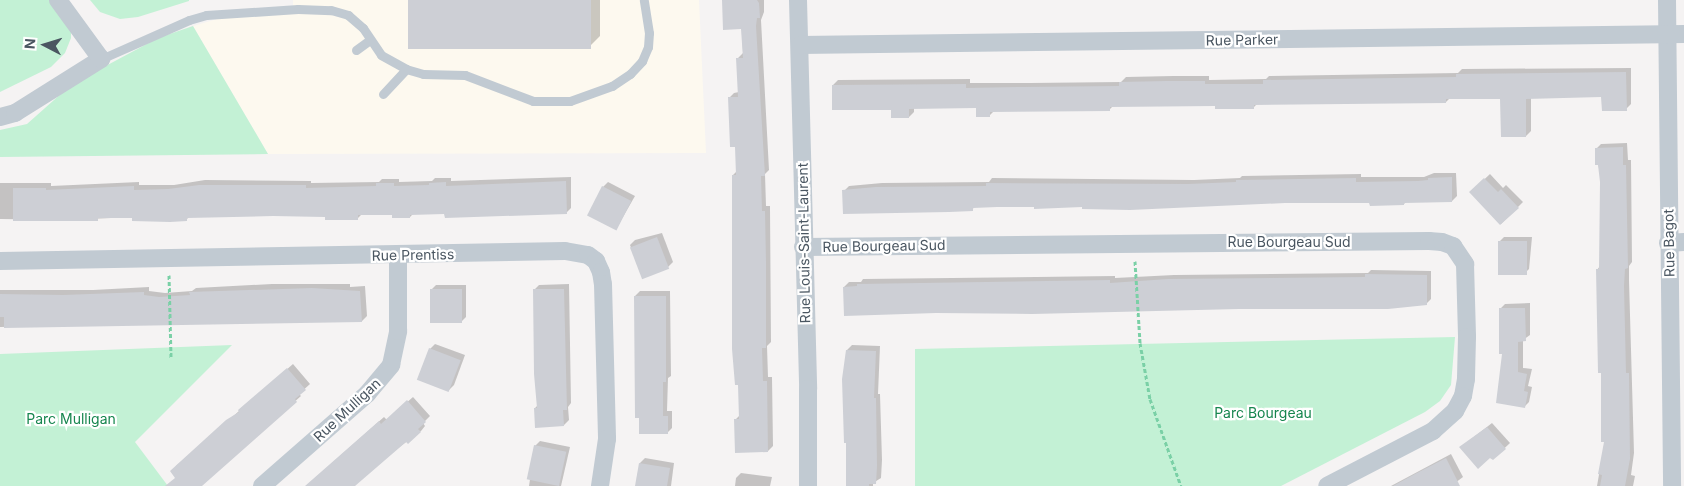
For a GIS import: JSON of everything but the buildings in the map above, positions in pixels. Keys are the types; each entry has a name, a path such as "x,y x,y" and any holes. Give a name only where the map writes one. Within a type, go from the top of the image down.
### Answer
{"street":[{"path":"0,117 15,113 101,59 58,0"},
{"name":"Rue Louis-Saint-Laurent","path":"798,0 808,388 808,486"},
{"name":"Rue Bagot","path":"1667,0 1675,34 1676,243 1672,486"},
{"name":"Rue Parker","path":"800,45 1675,34"},
{"name":"Rue Bourgeau Sud","path":"803,247 1134,242 1429,241 1442,242 1453,246 1465,264 1466,278 1466,379 1463,396 1455,411 1433,431 1327,486"},
{"name":"Rue Prentiss","path":"0,261 398,256 565,251 588,255 596,261 601,272 603,284 607,439 600,486"},
{"name":"Rue Mulligan","path":"262,486 367,394 391,365 398,332 398,256"}],"lane":[{"path":"298,9 302,0"},
{"path":"101,59 189,20 206,15 298,9 331,10 348,15 363,28 381,55 406,69 423,74 465,75 533,101 570,101 591,96 612,86 630,74 642,61 648,47 649,32 644,0"},
{"path":"356,50 370,40"},
{"path":"383,94 406,69"}],"path":[{"path":"1134,242 1140,342 1150,399 1181,486"},
{"path":"169,259 171,359"}],"shaded area":[{"path":"293,0 699,0 706,153 268,154 193,26 224,17 293,10"}],"green space":[{"path":"0,0 55,0 71,23 71,38 65,53 51,67 0,92"},
{"path":"90,0 189,1 138,17 120,19 100,12"},
{"path":"193,26 268,154 0,157 0,130 27,124 72,84 158,38"},
{"name":"Parc Bourgeau","path":"1455,337 1451,385 1440,401 1425,412 1281,486 915,486 915,349"},
{"name":"Parc Mulligan","path":"232,345 135,442 168,486 0,486 0,354"}]}
